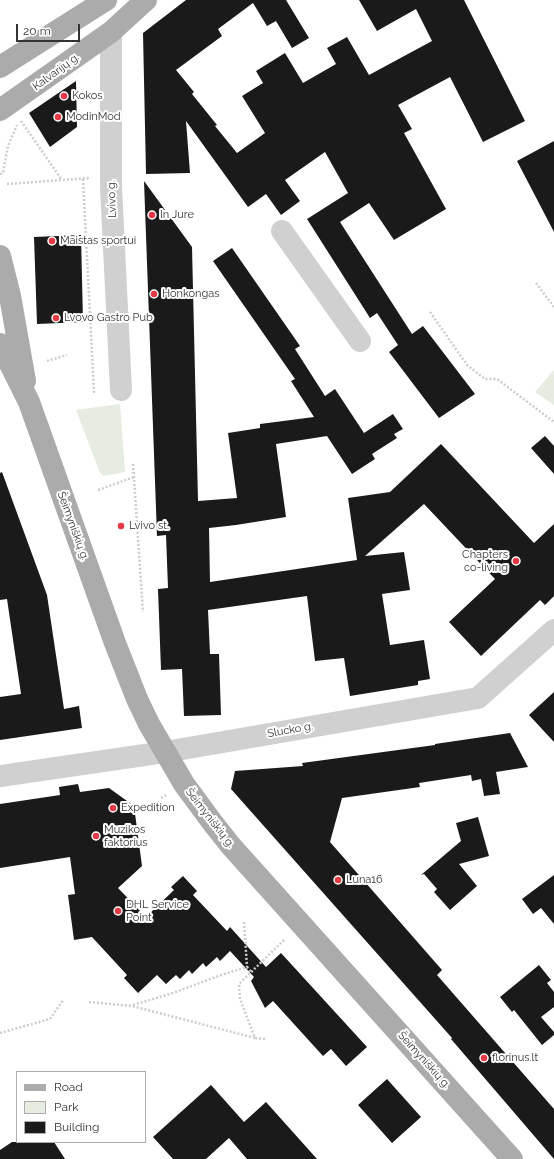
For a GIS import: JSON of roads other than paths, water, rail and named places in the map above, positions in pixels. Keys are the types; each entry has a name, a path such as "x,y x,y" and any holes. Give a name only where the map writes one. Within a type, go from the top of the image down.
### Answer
{"main road":[{"path":"0,67 106,0"},
{"name":"Kalvarijų g.","path":"10,115 111,32 146,0"},
{"name":"Šeimyniškių g.","path":"0,256 10,296 29,402"},
{"name":"Šeimyniškių g.","path":"0,344 29,402 115,644 137,698 149,724 194,800 231,846 512,1159"}],"street":[{"name":"Lvivo g.","path":"111,32 111,176 121,390"},
{"path":"282,231 360,341"},
{"name":"Slucko g.","path":"0,776 165,752 478,698 554,630"}],"place":[{"name":"Kokos","path":"64,96"},
{"name":"ModinMod","path":"58,117"},
{"name":"In Jure","path":"152,215"},
{"name":"Maistas sportui","path":"52,241"},
{"name":"Honkongas","path":"154,294"},
{"name":"Lvovo Gastro Pub","path":"56,318"},
{"name":"Lvivo st.","path":"121,526"},
{"name":"Chapters co-living","path":"516,561"},
{"name":"Expedition","path":"113,808"},
{"name":"Muzikos faktorius","path":"96,836"},
{"name":"Luna16","path":"338,880"},
{"name":"DHL Service Point","path":"118,911"},
{"name":"florinus.lt","path":"484,1058"}]}
